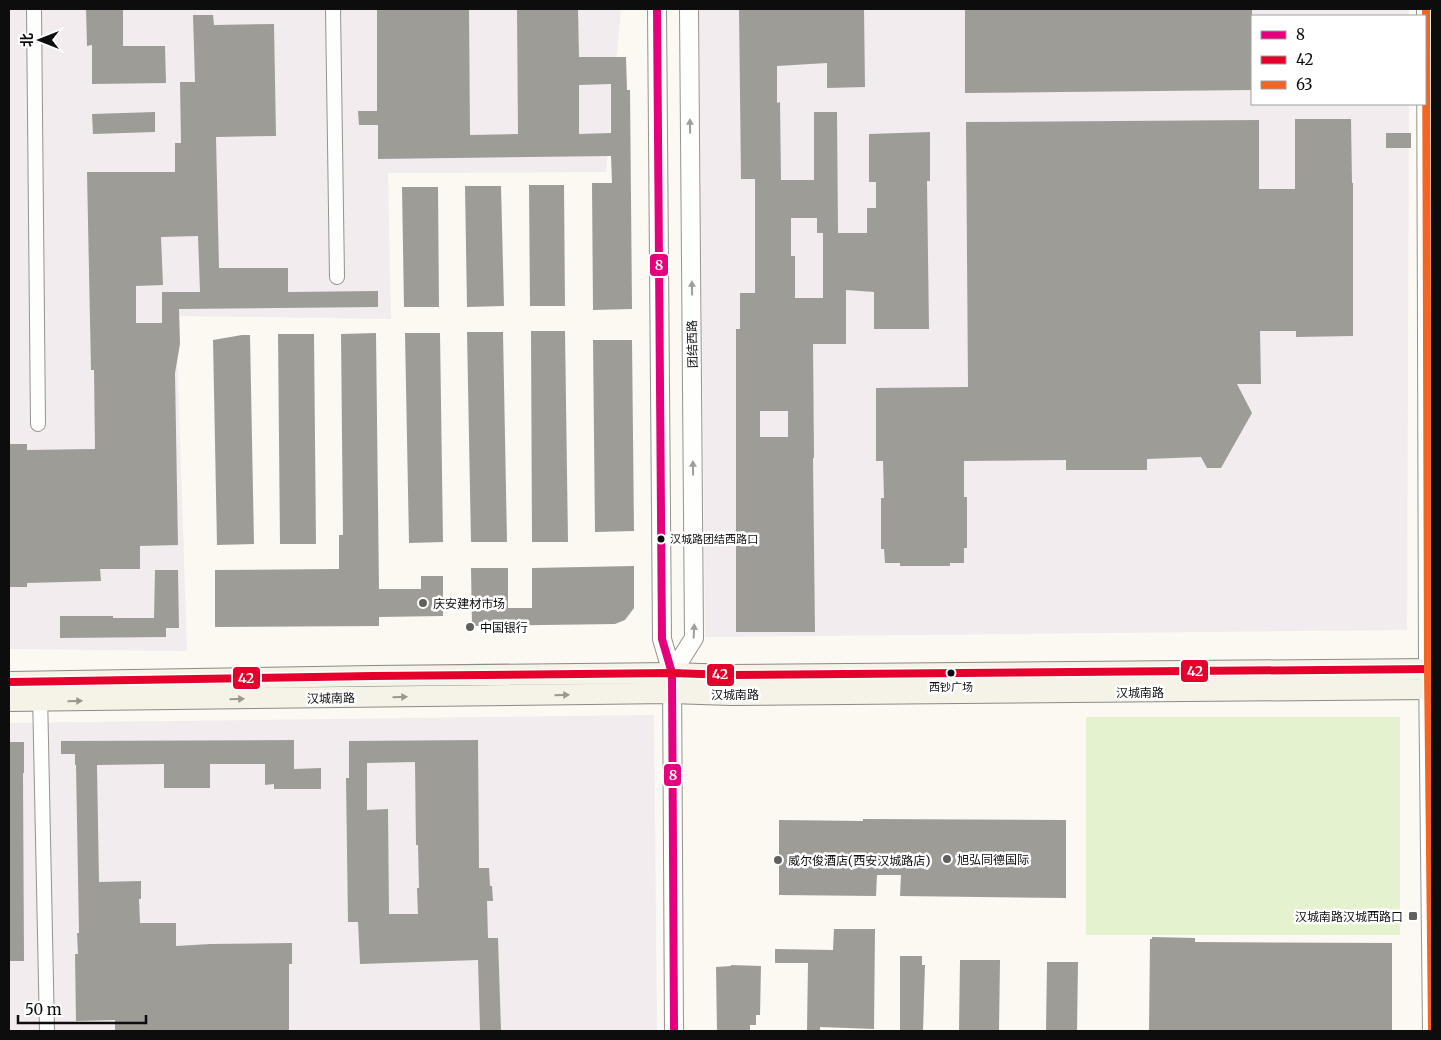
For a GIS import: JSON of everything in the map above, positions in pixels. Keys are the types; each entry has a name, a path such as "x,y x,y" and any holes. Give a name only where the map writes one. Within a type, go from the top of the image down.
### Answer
{"main road":[{"name":"汉城南路","path":"9,701 40,691 58,680 672,673 741,675 1430,669"},
{"name":"汉城南路","path":"9,682 40,691 671,693 741,695 1431,690"}],"street":[{"path":"34,9 38,424"},
{"path":"333,9 337,276"},
{"name":"团结西路","path":"657,9 662,639 672,673 674,1031"},
{"name":"团结西路","path":"672,673 694,638 689,9"},
{"path":"1426,9 1429,121 1431,690 1429,732 1432,1031"},
{"path":"40,691 47,1031"}],"shaded area":[{"path":"9,9 621,9 606,172 388,173 391,319 176,316 187,651 9,649"},
{"path":"699,9 1409,9 1409,15 1251,15 1251,105 1409,105 1407,630 705,637"},
{"path":"654,715 657,1031 9,1031 9,723"}],"green space":[{"path":"1086,717 1400,717 1400,935 1086,935"}],"building":[{"path":"86,9 123,9 123,46 165,46 166,83 92,84 92,45 87,46"},
{"path":"377,9 469,9 470,135 518,134 517,9 578,9 579,57 626,57 627,90 630,90 632,309 593,310 592,183 612,183 611,156 378,159 378,125 359,125 358,111 377,111","holes":["611,84 611,133 579,134 579,85"]},
{"path":"739,9 864,9 865,87 827,88 827,63 777,66 777,103 780,102 781,180 814,180 814,112 837,112 838,233 867,233 867,208 876,208 876,182 869,182 869,134 930,132 930,181 927,181 929,329 874,329 874,292 846,290 846,344 813,344 815,632 736,632 736,329 740,329 740,293 755,293 755,179 741,179","holes":["791,218 817,218 817,233 823,233 823,298 795,298 795,256 791,256","760,411 788,411 788,437 760,437"]},
{"path":"965,9 1252,9 1251,90 965,93"},
{"path":"193,15 213,15 214,25 274,24 276,136 216,137 219,268 288,268 288,292 378,291 378,307 179,309 180,344 175,373 178,545 140,546 140,569 100,569 101,581 27,583 27,587 9,587 9,444 27,444 27,450 95,449 94,370 91,370 87,172 175,172 175,143 181,143 180,82 195,82","holes":["198,236 200,292 162,292 162,323 136,323 136,286 163,285 161,237"]},
{"path":"155,112 155,132 93,134 92,114"},
{"path":"1295,119 1351,119 1353,336 1296,337 1296,331 1260,331 1261,384 1237,384 1252,413 1221,468 1207,468 1201,457 1147,459 1147,470 1066,470 1066,460 964,461 964,497 967,497 967,548 964,548 964,563 950,563 950,566 900,566 900,563 885,563 884,549 881,549 881,498 884,498 883,461 876,461 876,388 968,387 966,122 1259,120 1259,189 1295,189"},
{"path":"1386,133 1411,133 1411,148 1386,148"},
{"path":"529,185 564,185 565,306 530,306"},
{"path":"465,186 501,186 504,306 467,307"},
{"path":"402,187 438,187 439,307 404,307"},
{"path":"531,331 565,331 568,542 532,542"},
{"path":"467,332 503,332 507,542 471,542"},
{"path":"376,333 379,589 421,589 421,576 443,576 443,616 379,617 379,626 215,627 215,570 339,569 339,535 343,535 341,334"},
{"path":"405,333 440,333 443,542 409,543"},
{"path":"278,334 314,334 316,544 280,544"},
{"path":"250,335 254,544 217,545 213,340"},
{"path":"593,340 632,340 634,531 595,532"},
{"path":"634,566 634,608 625,620 615,624 472,626 471,568 508,568 508,608 532,608 532,568"},
{"path":"155,570 178,570 179,628 166,628 166,637 60,638 60,616 154,618"},
{"path":"294,740 294,769 321,768 321,789 274,789 274,784 265,785 265,764 210,764 210,788 164,788 164,764 97,765 99,882 141,881 141,899 139,899 140,923 176,923 176,946 292,943 292,964 289,964 289,1031 115,1031 115,1020 76,1021 75,954 78,954 77,933 79,933 76,765 75,754 61,754 61,741"},
{"path":"478,740 479,868 489,868 490,886 492,886 493,901 487,901 488,938 498,938 501,1031 480,1031 478,960 360,964 358,922 348,922 346,778 349,778 349,741","holes":["415,762 416,845 418,845 418,914 389,914 388,809 367,810 367,763"]},
{"path":"9,742 24,742 24,961 9,961"},
{"path":"863,819 1066,820 1066,898 900,896 901,875 877,875 876,896 779,895 779,820 863,821"},
{"path":"834,929 875,929 874,1029 820,1027 820,1031 807,1031 808,963 775,963 775,949 833,950"},
{"path":"1152,937 1195,938 1195,942 1392,943 1392,1031 1149,1031 1150,939"},
{"path":"900,956 922,956 922,965 925,965 923,1031 900,1031"},
{"path":"960,960 1000,960 999,1031 959,1031"},
{"path":"1047,962 1078,962 1077,1031 1046,1031"},
{"path":"731,965 761,966 760,1015 756,1015 756,1025 750,1025 750,1031 717,1031 716,967"}],"transit line":[{"name":"8","path":"657,9 662,639 672,673 674,1031"},
{"name":"63","path":"1426,9 1428,669 1432,1031"},
{"name":"42","path":"9,682 672,673 731,675 1432,669"}],"place":[{"name":"汉城路团结西路口","path":"661,539"},
{"name":"庆安建材市场","path":"423,603"},
{"name":"中国银行","path":"470,627"},
{"name":"西钞广场","path":"951,673"},
{"name":"旭弘同德国际","path":"947,859"},
{"name":"威尔俊酒店(西安汉城路店)","path":"778,860"},
{"name":"汉城南路汉城西路口","path":"1413,916"}]}
